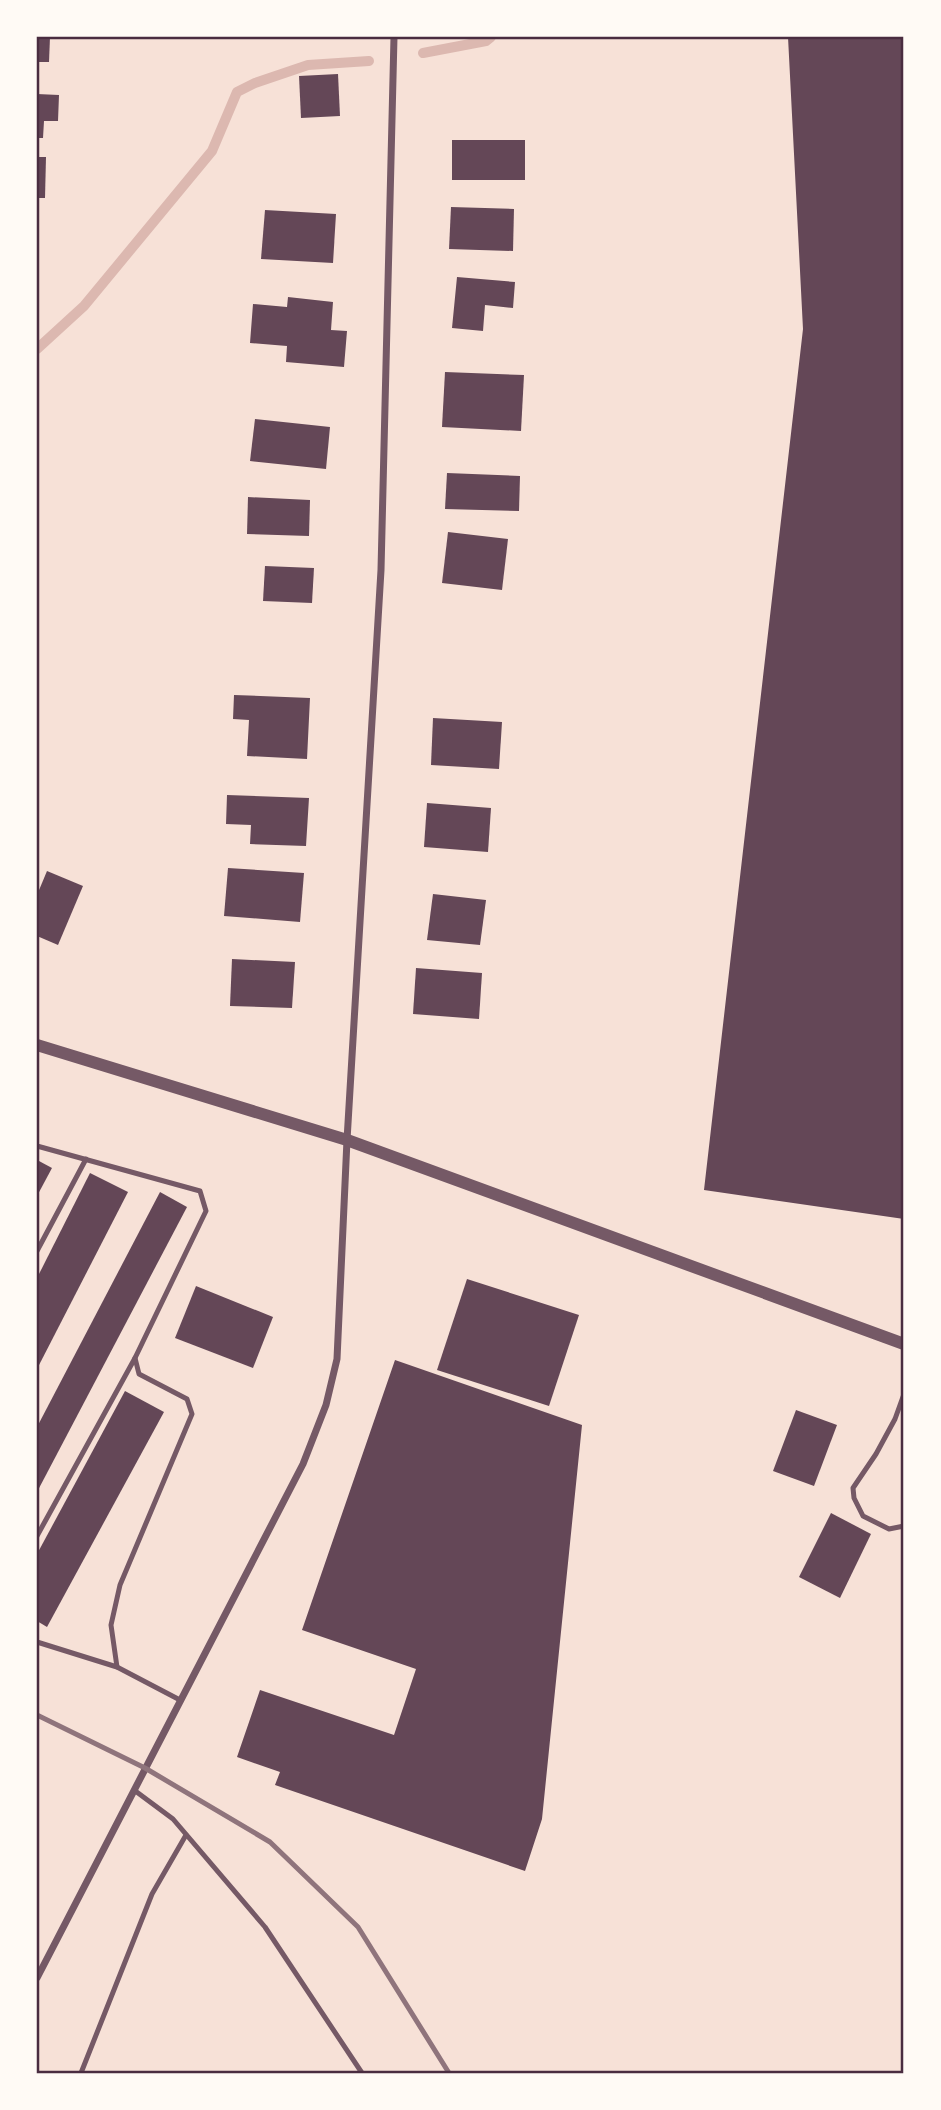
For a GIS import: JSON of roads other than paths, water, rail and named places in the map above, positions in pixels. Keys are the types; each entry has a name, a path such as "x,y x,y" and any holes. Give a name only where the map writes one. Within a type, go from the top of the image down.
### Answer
{"street":[{"path":"37,1978 303,1464 326,1405 337,1359 347,1140 382,570 394,37"},
{"path":"37,1045 347,1140 904,1344"}],"lane":[{"path":"37,1146 201,1191 206,1211 135,1358 37,1536"},
{"path":"37,1251 86,1159"},
{"path":"117,1667 111,1625 120,1585 192,1414 187,1399 139,1374 135,1358"},
{"path":"904,1394 882,1443 853,1488 854,1498 863,1516 889,1529 904,1526"},
{"path":"37,1642 117,1667 180,1700"},
{"path":"134,1790 173,1819 265,1927 362,2073"},
{"path":"81,2073 152,1894 187,1835"}],"waterway":[{"path":"423,53 486,41 491,37"},
{"path":"37,349 84,306 212,151 237,92 308,65 369,61"}],"railway":[{"path":"37,1715 145,1768 270,1842 358,1927 449,2073"}]}
